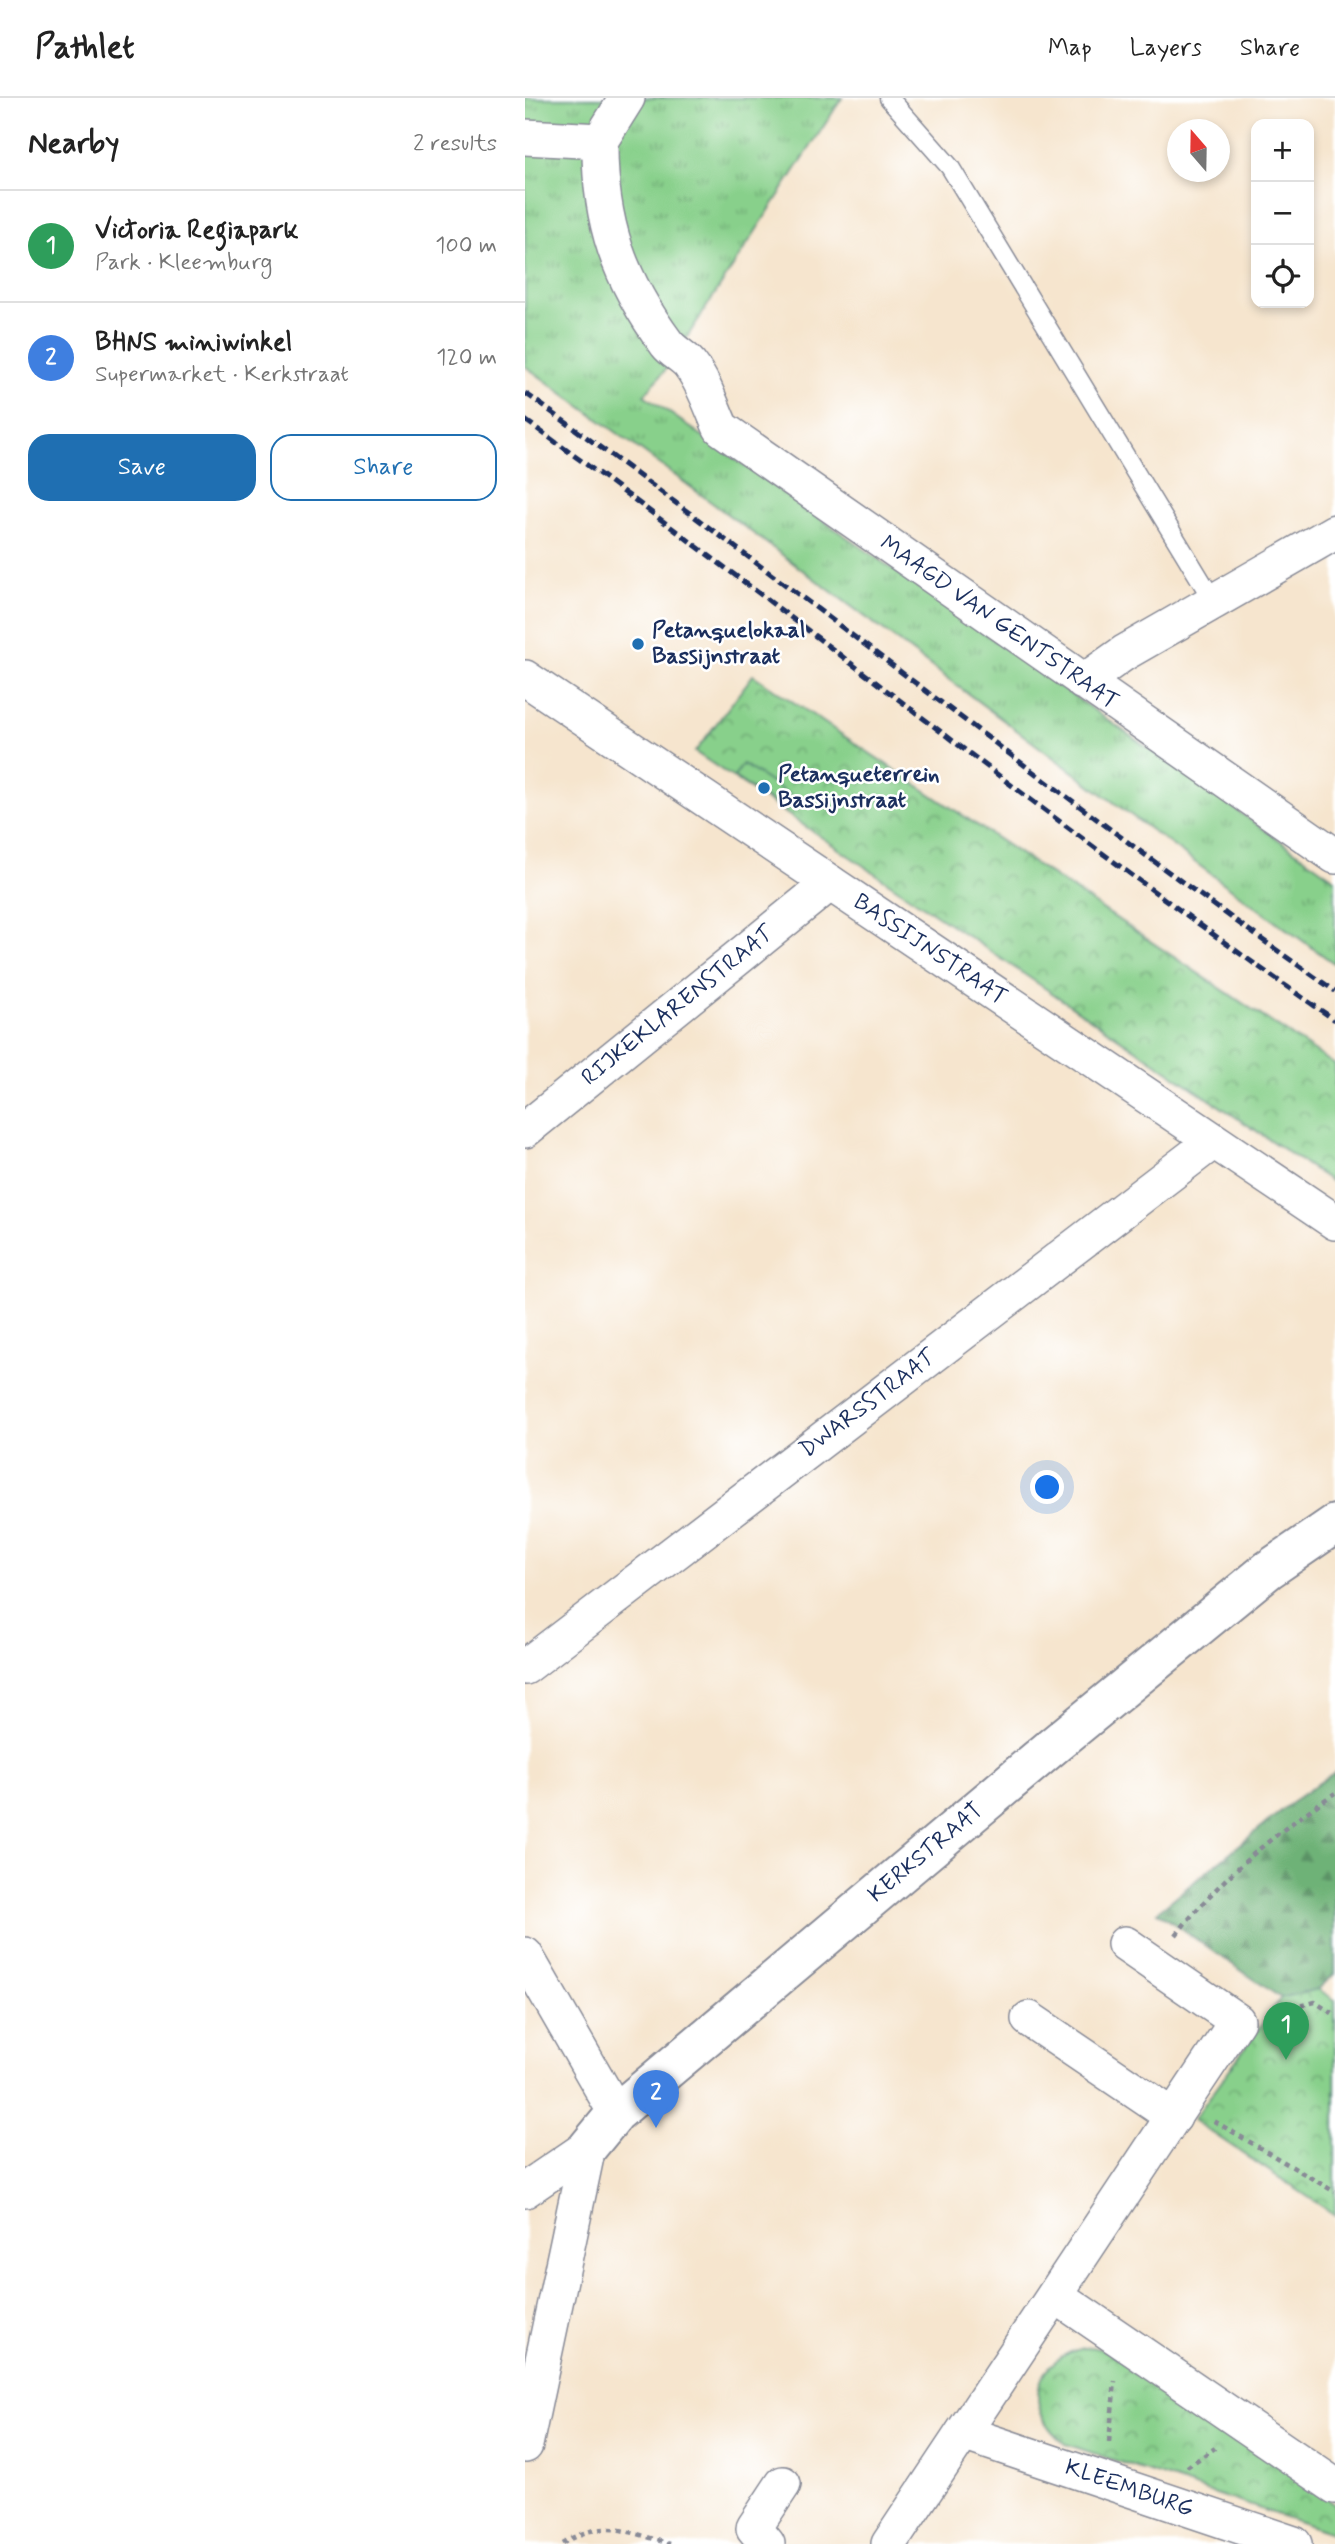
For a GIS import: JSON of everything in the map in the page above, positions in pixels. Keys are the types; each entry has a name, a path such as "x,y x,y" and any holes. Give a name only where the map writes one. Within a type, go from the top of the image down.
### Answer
{"street":[{"path":"525,137 600,141 627,98"},
{"name":"MAAGD VAN GENTSTRAAT","path":"600,141 600,181 607,230 631,286 669,346 691,365 721,428 1335,856"},
{"path":"1083,682 1124,653 1335,532"},
{"name":"BASSIJNSTRAAT","path":"525,678 1212,1142 1335,1222"},
{"name":"RIJKEKLARENSTRAAT","path":"525,1130 830,883"},
{"name":"DWARSSTRAAT","path":"525,1667 1212,1142"},
{"name":"KERKSTRAAT","path":"525,2190 588,2147 616,2113 1064,1737 1268,1570 1335,1524"},
{"path":"889,2544 1237,2021 1125,1944"},
{"path":"525,1955 616,2113"},
{"path":"1028,2019 1179,2109"},
{"path":"525,2445 588,2147"},
{"path":"1055,2295 1335,2486"},
{"name":"KLEEMBURG","path":"963,2433 1294,2544"},
{"path":"767,2544 754,2528 783,2484"}],"lane":[{"path":"889,98 950,167 1214,602"}],"path":[{"path":"1154,1964 1201,1904 1218,1887 1254,1853 1335,1793"},
{"path":"1237,2021 1315,2002 1335,2015"},
{"path":"1179,2109 1238,2137 1335,2192"},
{"path":"1106,2481 1119,2339"},
{"path":"1146,2495 1248,2426"},
{"path":"562,2544 578,2533 600,2527 622,2529 670,2544"}],"green space":[{"path":"525,98 842,98 667,368 644,395 1335,879 1335,964 525,366"},
{"path":"753,675 1335,1065 1335,1184 695,752"},
{"name":"Petanqueterrein Bassijnstraat","path":"743,764 794,798 785,811 734,777"},
{"path":"1335,1772 1335,1974 1318,1989 1281,1998 1157,1912 1296,1799"},
{"path":"1318,1989 1335,2000 1335,2215 1193,2120 1281,1998"},
{"path":"1091,2347 1108,2351 1335,2504 1335,2534 1066,2444 1051,2430 1042,2415 1038,2400 1039,2385 1056,2360"}],"railway":[{"path":"525,393 1130,844 1335,991"},
{"path":"525,420 1130,874 1335,1020"}],"place":[{"name":"Petanquelokaal Bassijnstraat","path":"638,644"},
{"name":"Petanqueterrein Bassijnstraat","path":"764,788"},
{"name":"Victoria Regiapark","path":"1286,2060"},
{"name":"BHNS miniwinkel","path":"656,2128"}]}
